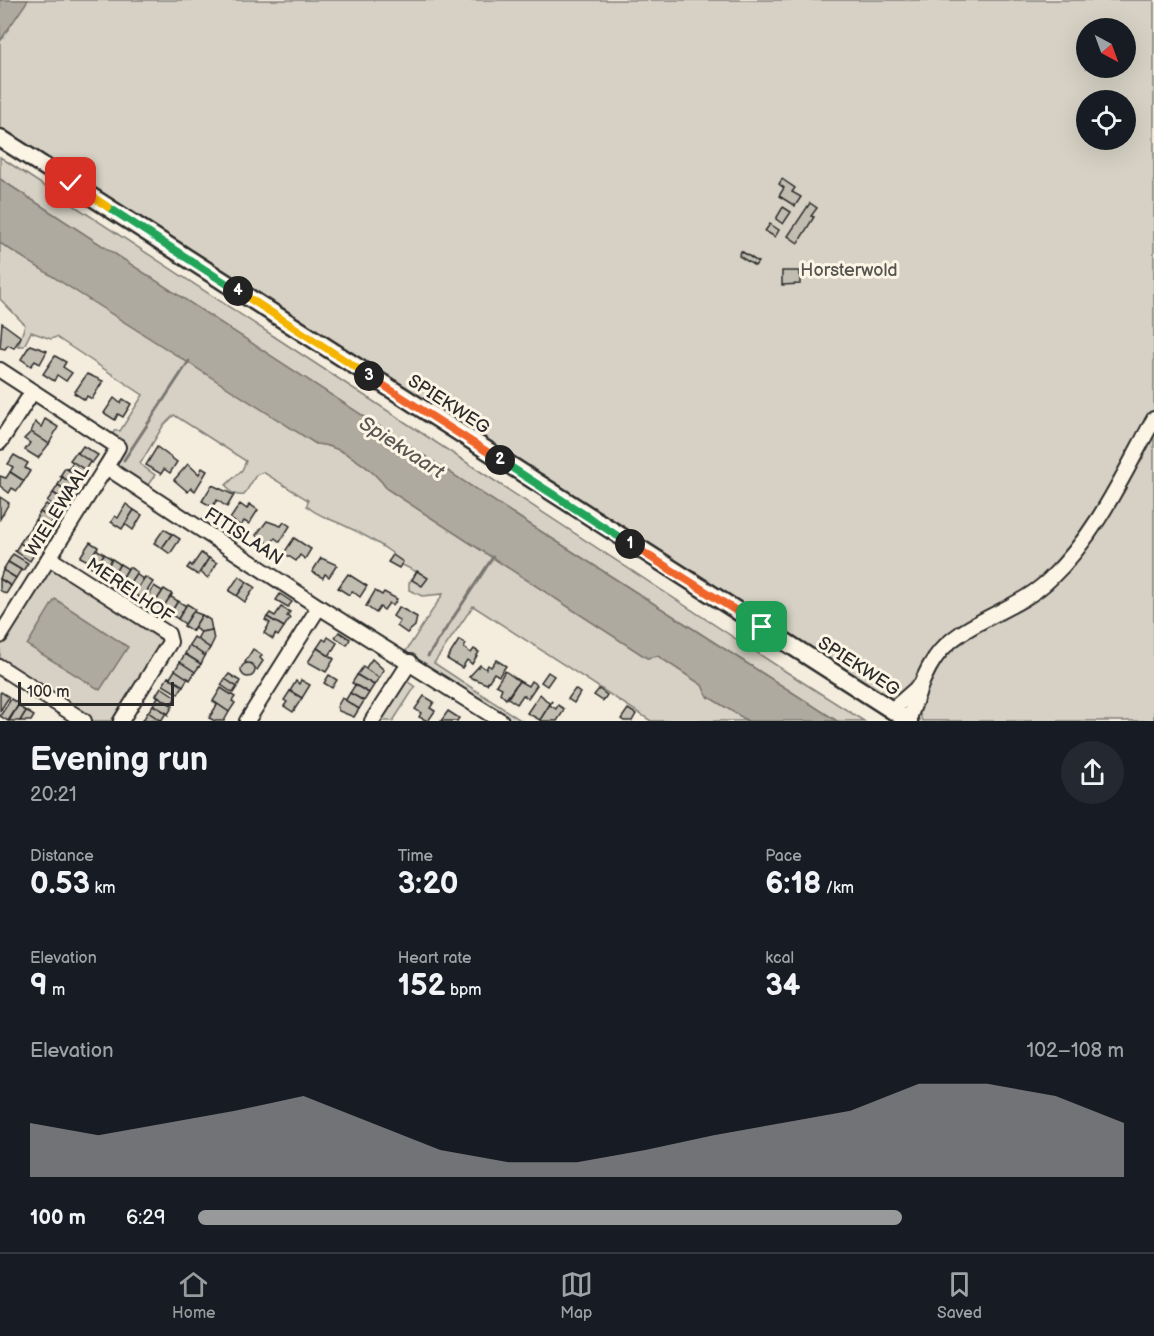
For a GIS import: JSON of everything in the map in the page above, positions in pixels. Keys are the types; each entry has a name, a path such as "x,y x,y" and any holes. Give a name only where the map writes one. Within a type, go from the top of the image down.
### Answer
{"main road":[{"name":"SPIEKWEG","path":"0,138 908,721"}],"street":[{"path":"0,370 118,447 106,466"},
{"path":"0,442 33,391"},
{"path":"908,721 918,687 934,658 946,645 963,632 1030,596 1074,555 1107,504 1154,419"},
{"name":"WIELEWAAL","path":"0,636 106,466"},
{"name":"FITISLAAN","path":"106,466 319,607 501,721"},
{"name":"MERELHOF","path":"49,558 168,634 170,642 121,721"},
{"path":"247,721 319,607"},
{"path":"372,721 410,662"},
{"path":"0,667 84,721"},
{"path":"892,710 918,687"}],"green space":[{"name":"Horsterwold","path":"0,0 1154,0 1154,721 922,721 918,709 943,658 930,658 907,691 900,696 885,699 0,131 0,41 4,37"},
{"path":"0,157 864,721 837,721 520,518 0,179"},
{"path":"0,243 178,354 176,357 179,354 316,444 325,445 356,459 387,489 647,658 658,656 702,685 707,696 748,721 651,721 473,606 434,663 522,721 508,721 404,654 443,594 422,596 409,590 409,583 417,572 392,560 392,553 380,545 315,512 307,506 308,500 263,472 256,475 244,495 233,493 226,485 242,470 246,461 174,415 163,426 140,464 155,475 145,489 117,470 115,462 125,446 111,436 115,430 120,431 143,395 56,337 51,339 31,332 24,346 18,346 25,325 0,299"},
{"path":"49,567 163,641 111,721 93,721 0,661 0,643"},
{"path":"407,681 415,687 393,721 380,721"}],"water":[{"path":"0,0 28,0 0,41"},
{"name":"Spiekvaart","path":"0,179 520,518 837,721 748,721 707,696 702,685 658,656 647,658 387,489 356,459 325,445 316,444 0,243"},
{"path":"55,599 128,647 100,690 27,645"}],"building":[{"path":"782,179 795,188 792,192 801,197 795,206 779,196 784,188 779,184"},
{"path":"810,203 817,208 798,243 788,236"},
{"path":"783,207 791,212 783,224 776,219"},
{"path":"770,224 779,230 775,237 765,231"},
{"path":"741,251 758,262 755,266 739,256"},
{"path":"782,271 800,271 800,284 782,285"},
{"path":"2,323 21,337 14,348 8,345 5,349 0,348"},
{"path":"30,345 47,351 40,364 35,361 31,366 21,359"},
{"path":"55,356 66,362 63,367 72,373 66,381 57,375 54,381 43,374"},
{"path":"87,374 103,381 92,399 87,396 85,400 74,393"},
{"path":"114,398 120,403 123,399 131,404 123,417 118,414 115,420 104,413"},
{"path":"45,419 58,427 49,444 31,432 35,422 41,427"},
{"path":"31,432 49,444 38,458 25,450 30,443 24,439"},
{"path":"83,446 98,455 92,463 76,452 78,453"},
{"path":"157,447 177,462 170,473 164,469 161,474 146,465"},
{"path":"76,452 92,463 90,462 85,470 70,460"},
{"path":"14,455 28,463 25,468 30,471 24,481 10,472 13,467 8,464"},
{"path":"73,462 85,470 80,477 65,468 68,469"},
{"path":"188,464 199,474 202,468 207,471 195,491 191,488 188,492 174,480"},
{"path":"65,468 80,477 75,485 60,476"},
{"path":"10,472 24,481 17,491 12,488 9,493 0,486 0,476 6,478"},
{"path":"62,477 75,485 70,493 58,485"},
{"path":"58,485 72,494 67,502 53,493"},
{"path":"212,485 234,495 227,507 217,500 212,507 202,501"},
{"path":"53,493 67,502 62,510 47,501"},
{"path":"0,497 9,503 0,519"},
{"path":"46,504 60,513 55,521 40,512"},
{"path":"126,504 134,510 122,529 111,522 115,516 118,518"},
{"path":"240,504 247,509 249,504 258,510 249,524 244,521 241,526 230,519"},
{"path":"134,510 142,515 133,530 125,524"},
{"path":"40,512 55,521 53,520 48,528 35,520"},
{"path":"35,520 48,528 43,536 31,527"},
{"path":"267,521 281,526 284,522 290,526 280,542 275,538 270,545 256,535"},
{"path":"31,527 43,536 38,543 25,535"},
{"path":"164,529 172,534 162,548 154,543"},
{"path":"172,534 180,539 170,554 162,548"},
{"path":"25,535 38,543 33,551 35,553 20,543"},
{"path":"294,538 311,549 305,559 300,555 296,561 284,553"},
{"path":"90,542 98,547 87,564 88,561 80,557"},
{"path":"20,543 35,553 30,561 15,551"},
{"path":"96,549 104,554 95,569 87,564"},
{"path":"201,553 209,558 198,575 187,568 190,564 192,566"},
{"path":"13,554 28,563 23,571 8,562"},
{"path":"104,554 112,559 103,574 95,569"},
{"path":"393,555 403,562 399,568 388,562"},
{"path":"209,558 217,563 208,578 200,572"},
{"path":"321,558 337,565 329,577 325,574 323,578 312,572"},
{"path":"112,559 120,564 112,577 104,572"},
{"path":"8,562 23,571 21,570 16,578 3,570"},
{"path":"120,564 128,569 120,582 112,577"},
{"path":"129,567 137,572 127,587 120,582"},
{"path":"3,570 16,578 11,586 0,579"},
{"path":"417,571 428,578 422,586 412,580"},
{"path":"137,572 136,574 143,579 145,577 134,594 135,592 127,587"},
{"path":"348,574 367,586 360,597 352,591 349,595 338,588"},
{"path":"239,576 247,582 237,596 229,591"},
{"path":"145,577 153,582 142,599 134,594"},
{"path":"0,579 11,586 6,594 0,590"},
{"path":"247,582 255,587 245,602 237,596"},
{"path":"154,586 162,591 164,589 153,606 145,601"},
{"path":"164,589 172,594 162,609 154,604"},
{"path":"375,591 382,595 384,592 397,599 393,606 389,603 384,610 380,607 376,613 366,606"},
{"path":"172,594 171,597 178,601 170,614 162,609"},
{"path":"280,594 292,602 288,607 276,600"},
{"path":"178,601 186,606 178,619 170,614"},
{"path":"187,604 195,609 184,626 185,624 178,619"},
{"path":"281,607 290,612 287,616 290,618 284,627 267,617 270,613 275,616"},
{"path":"399,607 417,617 415,626 407,633 397,626 400,621 393,616"},
{"path":"195,609 194,612 202,615 192,631 184,626"},
{"path":"202,615 210,620 212,630 201,632 194,628 192,631"},
{"path":"267,617 284,627 278,636 275,634 273,639 264,633 270,623 265,620"},
{"path":"212,630 214,640 210,648 194,637 197,639 201,632"},
{"path":"339,632 350,639 347,645 335,637"},
{"path":"194,637 210,648 205,656 189,645"},
{"path":"328,637 337,643 329,656 317,648 323,639 326,641"},
{"path":"459,640 466,644 464,648 471,653 474,649 479,652 472,664 467,660 462,668 447,659"},
{"path":"189,645 205,656 201,664 185,654"},
{"path":"317,648 334,659 326,672 308,662"},
{"path":"253,649 262,655 260,658 263,661 257,670 245,662"},
{"path":"185,654 201,664 195,672 180,662"},
{"path":"372,659 384,670 379,678 365,669"},
{"path":"496,660 506,666 499,676 494,673 487,684 469,677 480,665 486,669 488,665 491,667"},
{"path":"180,662 195,672 190,680 175,670"},
{"path":"248,663 253,665 255,670 253,675 248,677 243,675 241,670 243,665"},
{"path":"363,667 379,678 374,685 357,675"},
{"path":"175,670 188,678 183,686 168,677 170,678"},
{"path":"505,671 519,681 506,699 500,693 502,688 496,685"},
{"path":"548,672 554,676 547,686 541,682"},
{"path":"229,674 240,681 237,687 225,679"},
{"path":"329,675 337,680 332,688 324,683"},
{"path":"357,675 374,685 369,693 352,683"},
{"path":"168,677 183,686 178,694 163,685"},
{"path":"225,679 237,687 233,693 221,685"},
{"path":"301,680 310,685 302,698 290,691 296,681 299,684"},
{"path":"519,681 528,686 531,681 537,685 528,698 523,695 517,704 508,698"},
{"path":"355,685 369,693 364,701 350,693"},
{"path":"161,687 176,697 171,705 156,695"},
{"path":"221,688 235,697 232,701 235,703 229,712 213,701"},
{"path":"575,689 580,693 574,703 568,699"},
{"path":"599,689 607,695 603,701 594,695"},
{"path":"290,691 302,698 293,712 284,706 287,702 284,700"},
{"path":"0,693 9,697 0,711"},
{"path":"350,693 364,701 359,709 345,701"},
{"path":"540,694 550,704 552,701 540,720 527,713"},
{"path":"156,695 173,706 168,714 153,705 158,697"},
{"path":"424,696 434,702 430,708 435,711 428,721 419,717 421,713 415,709"},
{"path":"342,698 359,709 354,717 339,711 337,707"},
{"path":"11,699 19,704 8,721 0,716"},
{"path":"213,701 229,712 224,721 209,718 217,705"},
{"path":"552,701 550,705 556,709 558,705 564,709 563,712 557,721 540,720"},
{"path":"19,704 18,706 26,711 20,721 9,721"},
{"path":"153,705 168,714 168,715 166,713 161,721 148,712"},
{"path":"628,709 636,714 632,721 624,721 621,719"},
{"path":"26,711 34,716 31,721 20,721"},
{"path":"448,711 459,718 457,721 441,721"},
{"path":"148,712 161,721 143,720"}],"waterway":[{"path":"124,460 189,361"},
{"path":"428,656 493,557"}],"route":[{"path":"71,183 762,627"}]}
